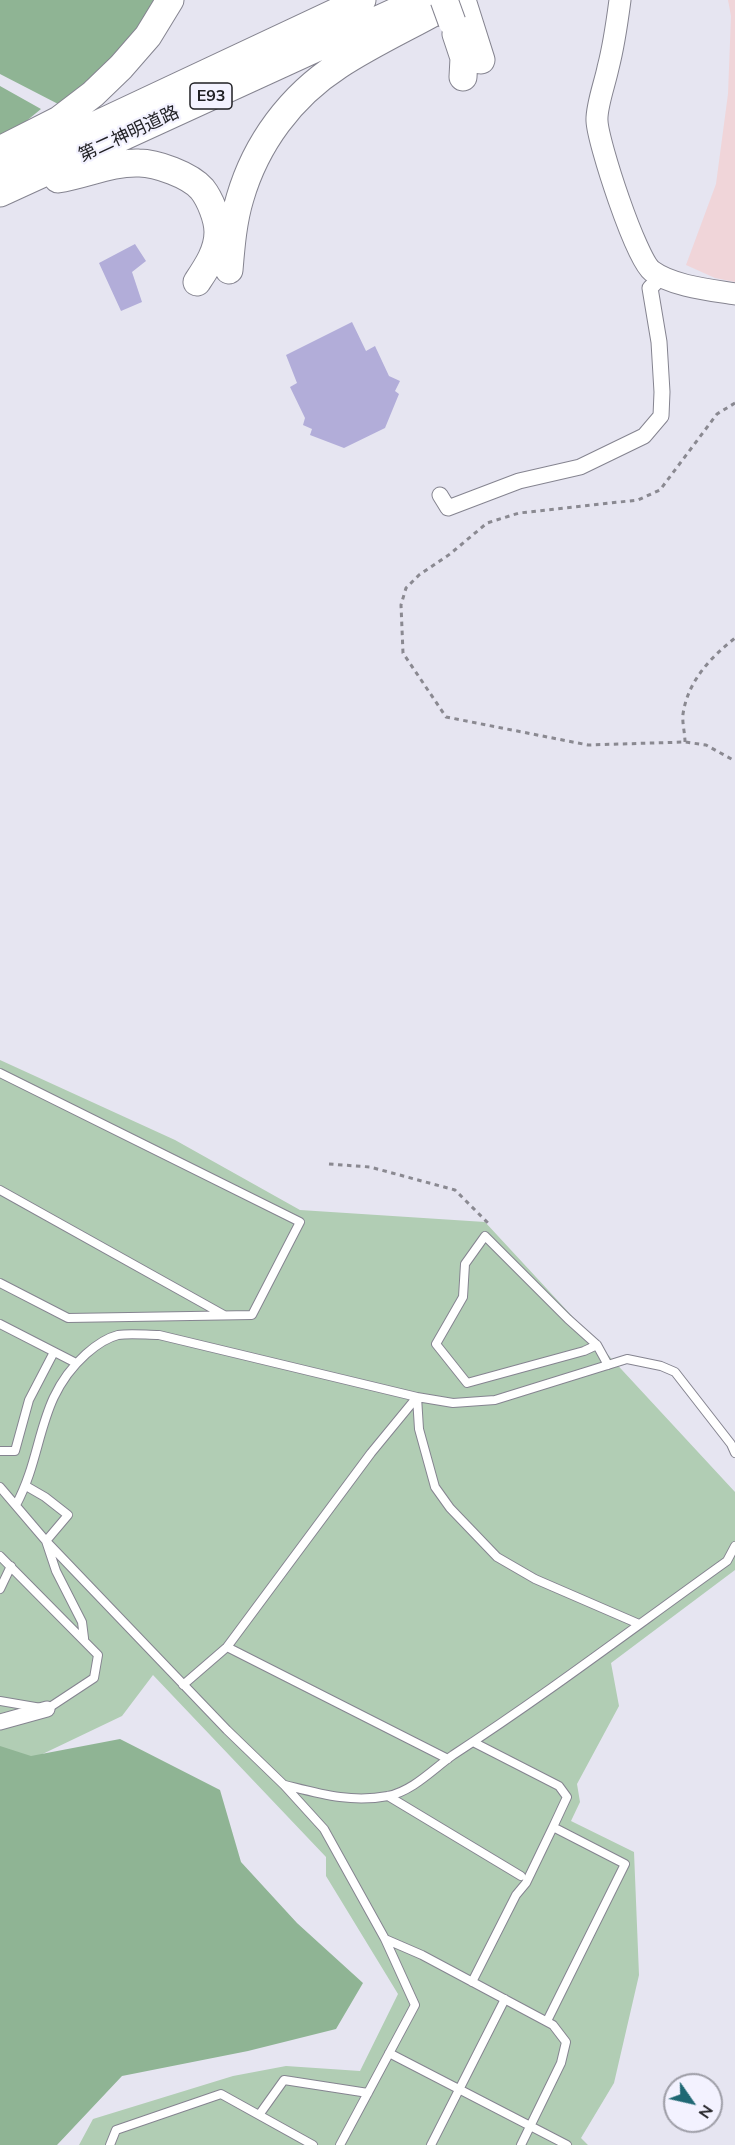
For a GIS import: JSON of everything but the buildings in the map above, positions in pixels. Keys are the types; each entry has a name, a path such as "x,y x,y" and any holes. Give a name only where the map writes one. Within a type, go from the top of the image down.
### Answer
{"highway":[{"path":"0,150 59,120 93,94 121,68 148,36 170,0"},
{"name":"第二神明道路","path":"6,182 362,0"},
{"name":"第二神明道路","path":"6,182 421,0"},
{"path":"229,270 233,228 240,199 262,146 270,130 282,115 311,86 339,65 457,8 464,58 472,68"},
{"path":"6,182 77,176 114,164 141,163 184,176 202,189 213,210 218,232 212,257 197,282"}],"street":[{"path":"620,0 615,39 597,121 631,234 649,269 661,277 735,294"},
{"path":"440,495 448,508 519,481 580,467 644,436 660,416 662,392 659,342 650,288 661,277"},
{"path":"0,1722 47,1709"}],"lane":[{"path":"0,1073 300,1222 252,1315 68,1318 0,1283"},
{"path":"0,1190 224,1315"},
{"path":"597,1345 584,1351 467,1383 436,1344 463,1297 465,1264 485,1236 597,1345 609,1365"},
{"path":"0,1323 76,1363"},
{"path":"16,1505 26,1486 46,1412 60,1384 76,1363 96,1345 117,1335 159,1335 417,1397 453,1403 495,1400 627,1359 661,1366 675,1372 717,1425 735,1453"},
{"path":"0,1451 15,1451 29,1400 54,1352"},
{"path":"417,1397 419,1429 435,1487 450,1508 498,1557 535,1579 639,1624"},
{"path":"183,1685 227,1647 371,1453 417,1397"},
{"path":"26,1486 68,1515 46,1541"},
{"path":"0,1487 46,1541 324,1828 386,1939 415,2005 340,2145"},
{"path":"46,1541 56,1571 82,1622 84,1639"},
{"path":"284,1785 342,1799 388,1796 404,1791 509,1719 727,1561 735,1546"},
{"path":"0,1556 98,1655 94,1678 47,1709 0,1701"},
{"path":"0,1589 11,1566"},
{"path":"227,1647 448,1759"},
{"path":"472,1982 516,1895 526,1883 567,1797 559,1786 473,1743"},
{"path":"388,1796 521,1876"},
{"path":"547,2021 625,1864 553,1827"},
{"path":"386,1939 422,1955 547,2021 566,2042 561,2063 521,2145"},
{"path":"431,2145 504,1999"},
{"path":"389,2054 567,2145"},
{"path":"259,2115 284,2080 368,2093"},
{"path":"110,2145 116,2130 221,2094 313,2145"}],"path":[{"path":"735,403 717,414 660,490 638,500 519,513 487,523 450,554 418,575 405,588 400,605 403,653 446,717 588,745 685,742 706,745 735,761"},
{"path":"685,742 683,715 690,688 712,656 735,638"},
{"path":"329,1164 370,1167 455,1190 488,1223 485,1236"}],"shaded area":[{"path":"728,0 735,0 735,282 715,278 686,265 716,184 728,94 731,16"}],"green space":[{"path":"0,0 156,0 134,33 62,106 0,74"},
{"path":"0,86 41,109 19,127 0,135"},
{"path":"0,1060 175,1140 300,1210 485,1222 735,1492 735,1570 611,1663 619,1706 577,1784 580,1802 571,1821 634,1852 639,1975 614,2083 581,2138 588,2145 79,2145 93,2119 233,2076 286,2066 360,2071 398,1994 326,1876 326,1857 153,1675 122,1716 30,1760 0,1755"},
{"path":"120,1739 220,1790 241,1862 297,1923 363,1983 336,2029 248,2051 122,2076 57,2145 0,2145 0,1746 31,1756"}]}
